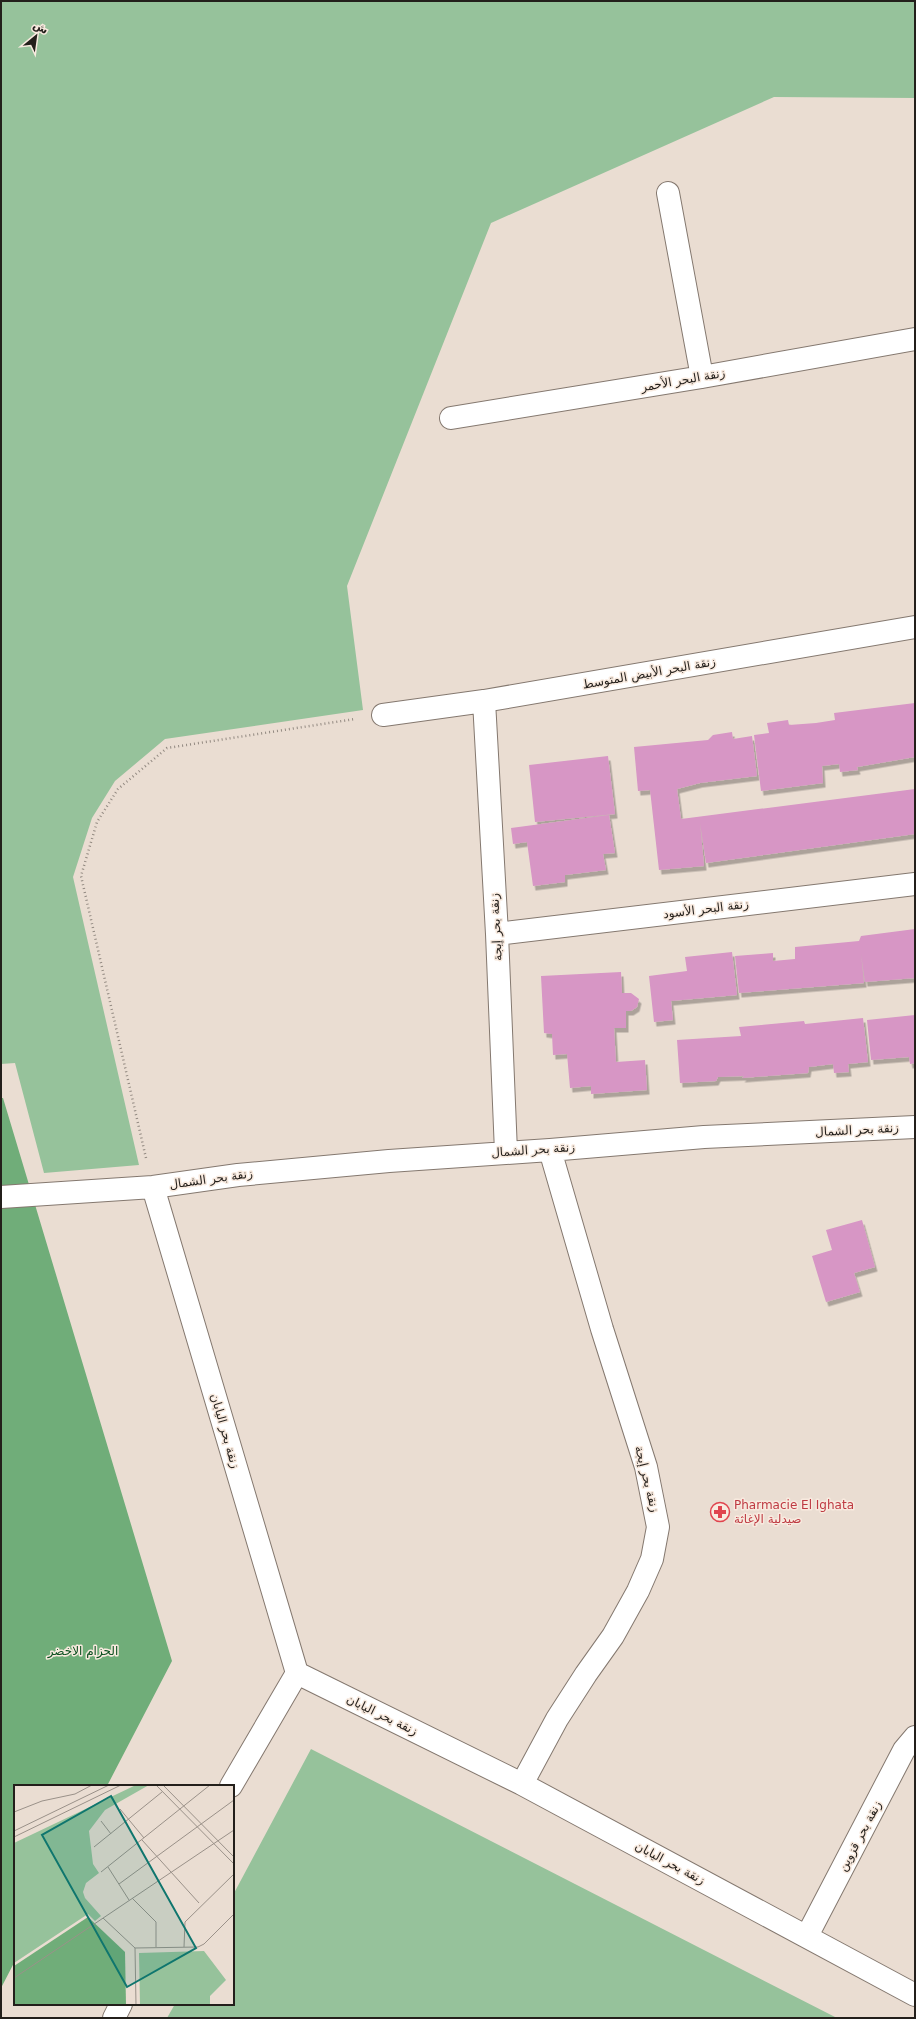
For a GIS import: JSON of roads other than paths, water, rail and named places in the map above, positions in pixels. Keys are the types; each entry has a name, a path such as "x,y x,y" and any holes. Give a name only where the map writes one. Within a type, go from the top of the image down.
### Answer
{"street":[{"path":"668,193 702,377"},
{"name":"زنقة البحر الأحمر","path":"451,418 702,377 915,339"},
{"name":"زنقة البحر الأبيض المتوسط","path":"383,715 484,701 915,627"},
{"name":"زنقة بحر إيجة","path":"484,701 497,934 506,1152"},
{"name":"زنقة البحر الأسود","path":"497,934 915,884"},
{"name":"زنقة بحر الشمال","path":"1,1197 153,1187 238,1175 506,1152 550,1150 704,1137 915,1127"},
{"name":"زنقة بحر إيجة","path":"522,1784 558,1720 586,1674 613,1636 638,1591 652,1559 658,1527 646,1467 602,1328 550,1150"},
{"name":"زنقة بحر اليابان","path":"153,1187 296,1673 522,1784 915,1995"},
{"path":"232,1785 296,1673"},
{"name":"زنقة بحر قزوين","path":"807,1936 904,1750 915,1737"},
{"path":"114,2018 120,2005"}],"place":[{"name":"Pharmacie El Ighata صيدلية الإغاثة","path":"720,1512"}],"park label":[{"name":"الحزام الاخضر","path":"83,1651"}]}
